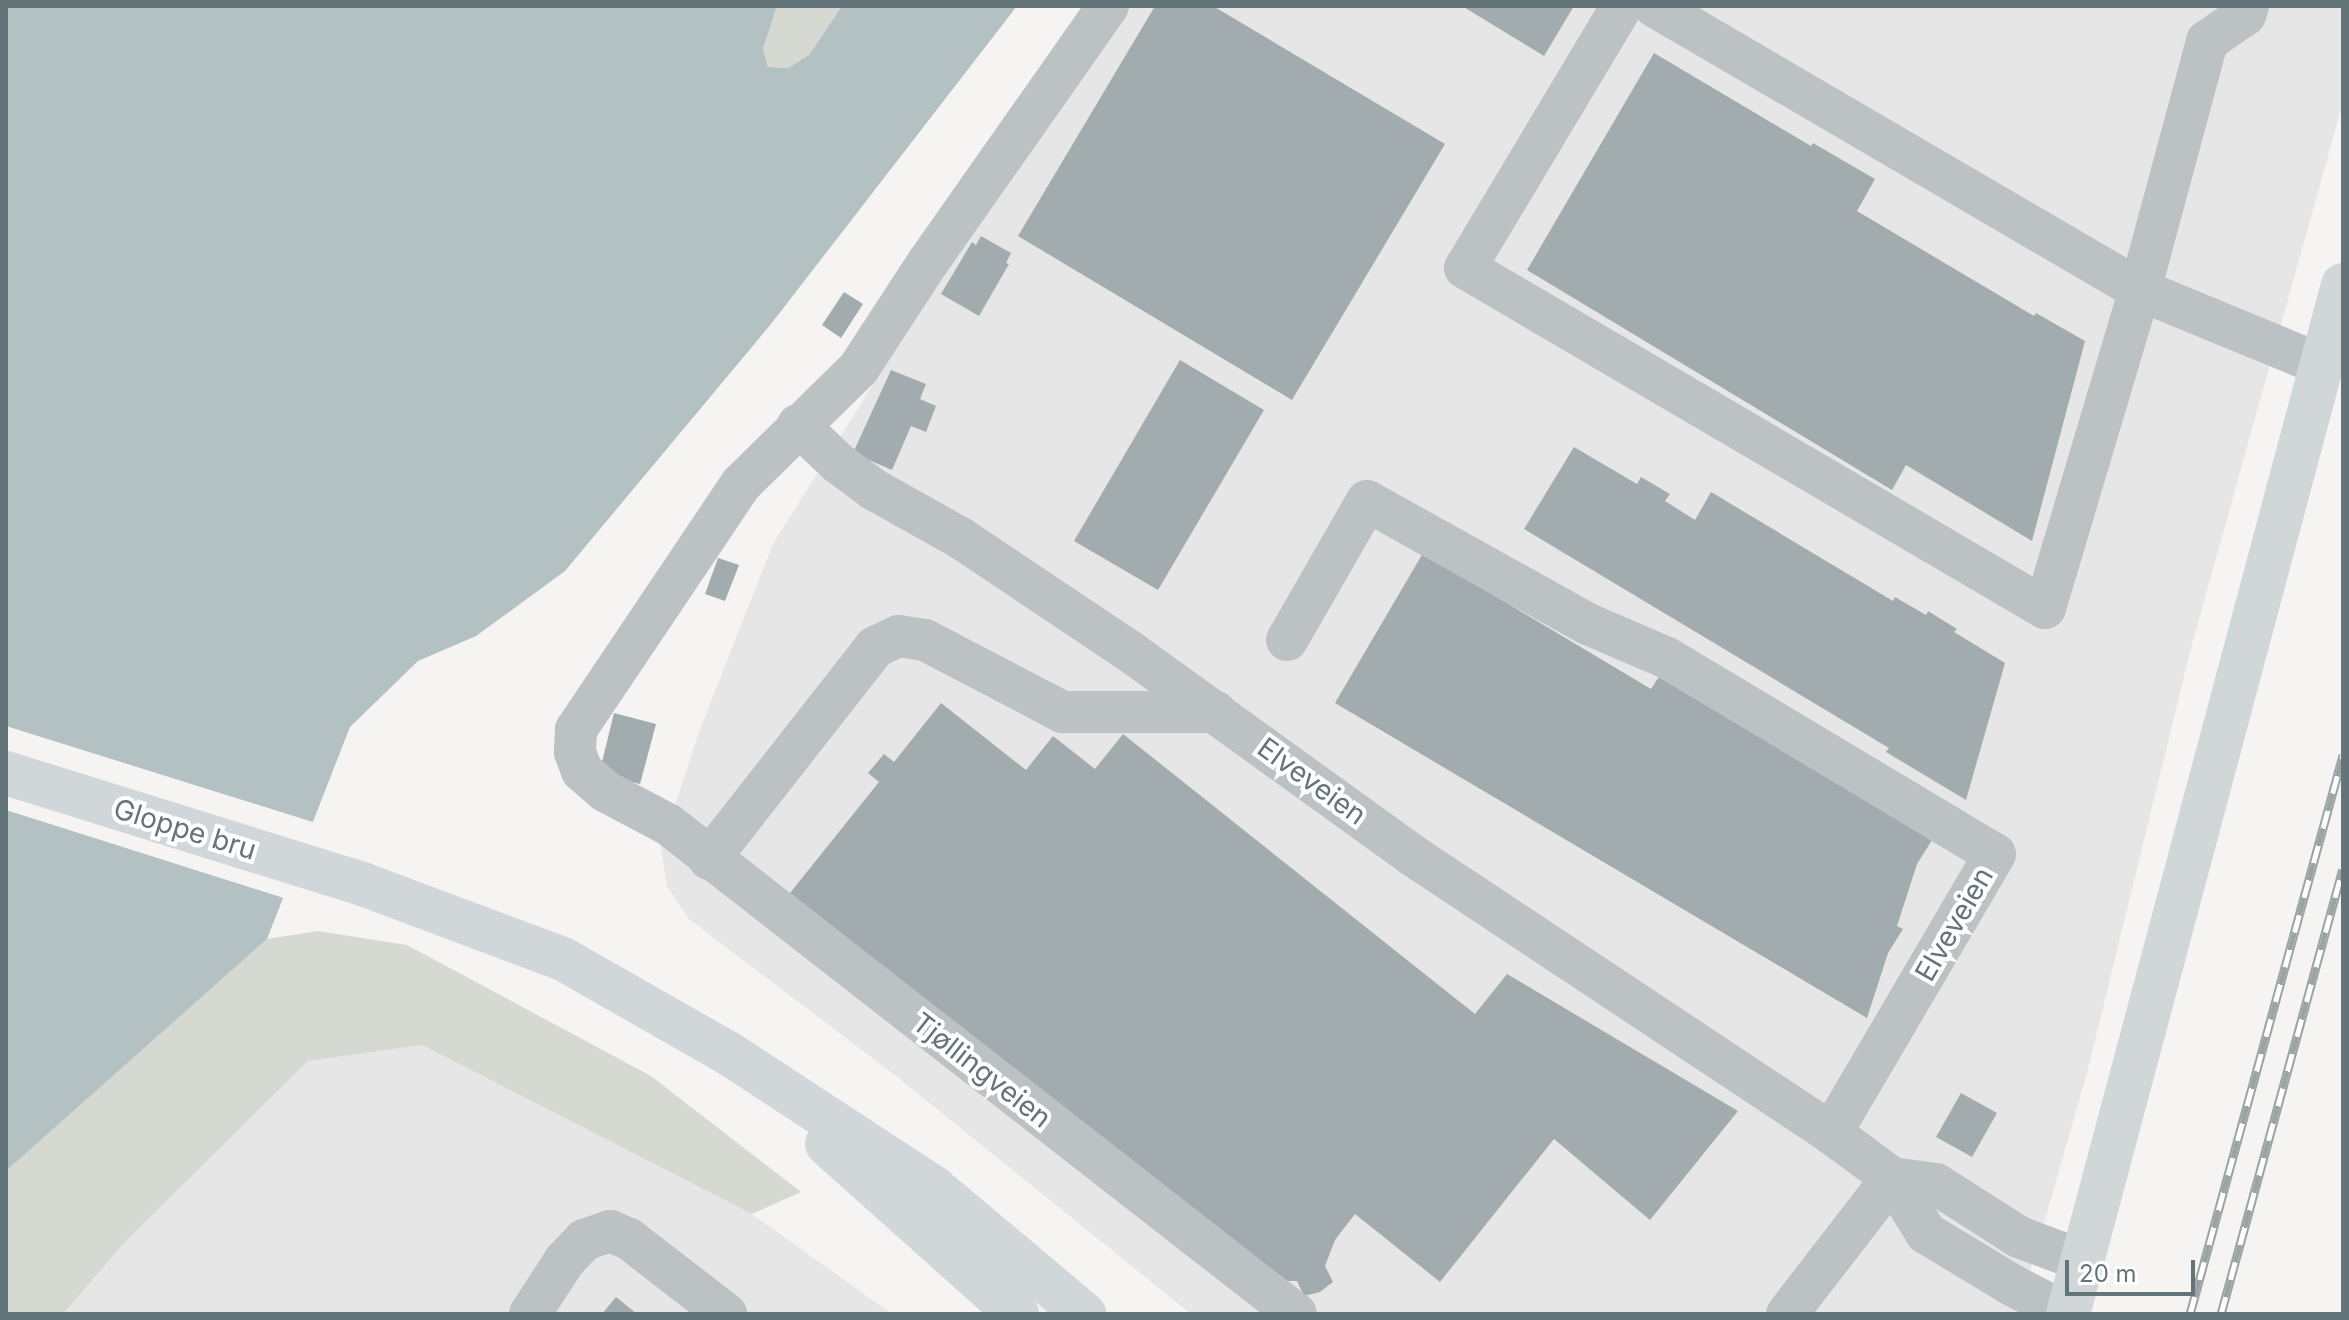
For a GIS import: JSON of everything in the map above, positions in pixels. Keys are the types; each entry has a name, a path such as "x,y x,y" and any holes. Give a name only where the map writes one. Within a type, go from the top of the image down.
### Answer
{"main road":[{"path":"2068,1314 2343,285"},
{"name":"Gloppe bru","path":"6,773 365,885 563,959 728,1053"},
{"path":"728,1053 1017,1314"},
{"path":"728,1053 934,1188 1084,1314"}],"lane":[{"name":"Tjøllingveien","path":"1108,6 928,262 859,368 741,484 576,730 575,752 582,771 605,791 669,825 1296,1314"},
{"path":"1622,6 1465,268 2045,608 2140,290 2207,41 2245,15 2248,6"},
{"path":"1654,6 2140,290 2322,365"},
{"name":"Elveveien","path":"798,425 838,463 873,489 959,537 1216,712 1412,855 1831,1133 1892,1178"},
{"name":"Elveveien","path":"1287,640 1367,501 1588,624 1667,658 1995,854 1831,1133"},
{"path":"709,859 875,647 899,636 925,640 1063,712 1216,712"},
{"path":"1892,1178 1936,1184 2019,1237 2083,1261"},
{"path":"1892,1178 1926,1233 2012,1285 2068,1314"},
{"path":"1787,1314 1892,1178"},
{"path":"530,1314 565,1260 584,1240 610,1231 629,1239 726,1314"}],"shaded area":[{"path":"6,6 777,6 763,49 768,67 788,68 809,55 842,6 1017,6 771,324 565,571 476,636 418,661 350,727 267,939 6,1171"},
{"path":"777,6 842,6 809,55 788,68 768,67 763,49"},
{"path":"1130,6 2343,6 2343,102 2191,648 2088,1069 2018,1314 1191,1314 896,1076 689,919 667,886 661,847 699,732 773,544 964,239"},
{"path":"318,931 407,945 651,1076 801,1192 752,1214 422,1045 308,1061 126,1241 63,1314 6,1314 6,1171 267,939"},
{"path":"422,1045 752,1214 892,1314 63,1314 126,1241 308,1061"}],"pier":[{"path":"6,726 316,823 287,899 6,810"}],"building":[{"path":"1155,6 1213,6 1445,144 1292,400 1018,236"},
{"path":"1462,6 1574,6 1544,56"},
{"path":"1654,53 1811,146 1813,143 1875,179 1857,211 2034,316 2036,313 2085,341 2032,541 1906,465 1892,490 1527,270"},
{"path":"981,236 1011,253 1006,263 1009,264 979,316 941,294 972,242 976,245"},
{"path":"844,292 863,304 841,338 822,325"},
{"path":"1180,360 1264,410 1158,590 1074,541"},
{"path":"891,370 926,384 920,399 936,406 926,432 911,426 892,470 853,453"},
{"path":"1574,447 1637,484 1641,477 1670,494 1665,501 1695,520 1711,492 1893,601 1895,597 1926,615 1928,611 1957,629 1954,632 2005,663 1966,800 1886,752 1889,748 1524,529"},
{"path":"1423,553 1651,689 1660,675 1934,837 1917,864 1897,926 1903,929 1888,953 1867,1018 1335,703"},
{"path":"718,558 739,565 725,601 705,594"},
{"path":"941,703 1026,770 1053,736 1095,769 1123,734 1475,1014 1507,974 1738,1111 1650,1220 1554,1139 1440,1282 1355,1214 1335,1240 1325,1266 1333,1282 1320,1292 1304,1296 1297,1281 1284,1281 790,893 879,782 868,773 884,754 894,762"},
{"path":"614,713 656,724 640,784 599,774"},
{"path":"1961,1093 1997,1113 1972,1157 1936,1137"},
{"path":"616,1297 626,1305 637,1314 602,1314"}],"railway":[{"path":"2190,1314 2343,755"},
{"path":"2221,1314 2343,869"}]}
